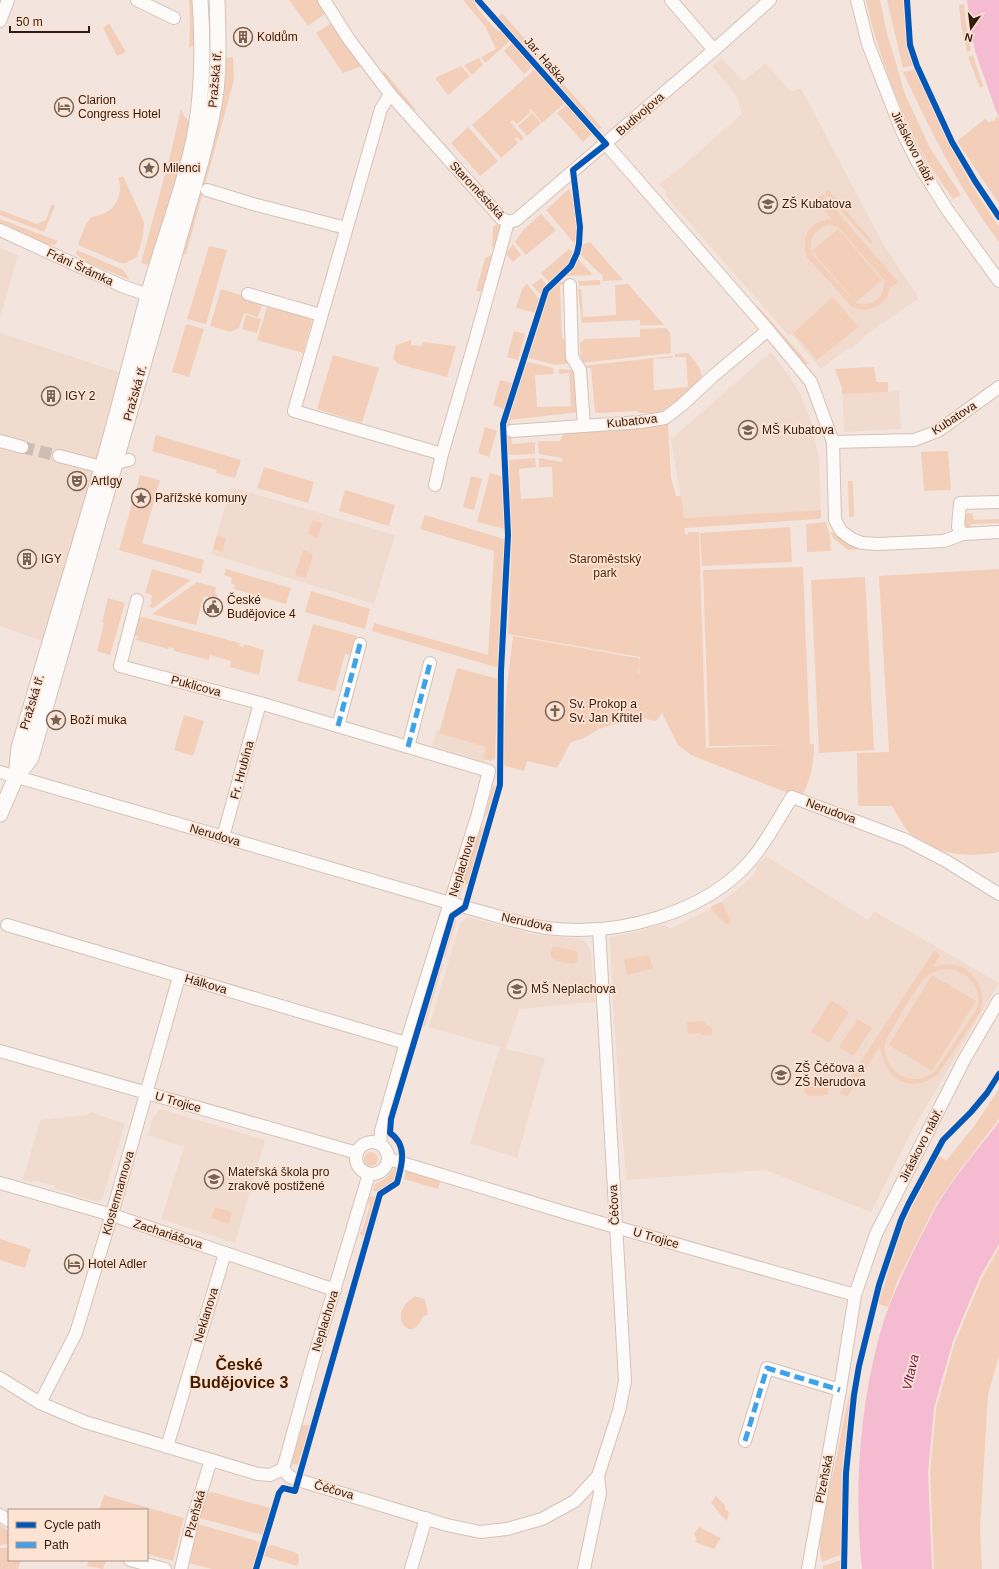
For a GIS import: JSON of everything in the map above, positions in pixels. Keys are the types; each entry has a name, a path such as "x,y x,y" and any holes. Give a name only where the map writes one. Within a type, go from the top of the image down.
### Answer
{"street":[{"path":"0,20 8,0"},
{"path":"137,0 174,18"},
{"name":"Pražská tř.","path":"155,298 196,127 201,77 202,31 200,0"},
{"name":"Pražská tř.","path":"0,814 16,777 31,758 115,465 125,387 209,129 217,81 217,0"},
{"name":"Staroměstská","path":"324,0 348,38 390,94 501,218 508,222 476,341 442,454 435,485"},
{"path":"671,0 714,50"},
{"name":"Budivojova","path":"508,222 516,220 606,144 770,0"},
{"name":"Jiráskovo nábř.","path":"857,0 868,44 902,130 918,163 946,208 999,281"},
{"path":"390,94 380,109 294,411 442,454"},
{"path":"606,144 768,330 811,382 833,442 835,520 841,531 852,539 862,543 944,541 963,534 999,532"},
{"path":"207,190 253,204 346,228"},
{"name":"Fráni Šrámka","path":"0,230 122,286 155,298"},
{"path":"570,285 572,357 580,370 584,426"},
{"path":"248,294 321,316"},
{"name":"Kubatova","path":"512,430 640,422 665,418 768,330"},
{"name":"Kubatova","path":"833,442 914,440 938,431 999,387"},
{"path":"0,441 22,447"},
{"path":"59,456 115,465"},
{"path":"963,534 958,527 960,503 999,502"},
{"name":"Puklicova","path":"137,600 120,666 260,703 489,771"},
{"path":"338,726 360,644"},
{"path":"408,747 430,663"},
{"name":"Fr. Hrubína","path":"223,838 260,703"},
{"name":"Neplachova","path":"380,1144 381,1131 406,1043 477,817 489,771"},
{"name":"Nerudova","path":"0,772 450,903 524,923 549,928 599,929 618,927 662,916 696,901 721,886 751,860 792,797 906,840 946,861 999,894"},
{"name":"Hálkova","path":"7,924 180,977 406,1043"},
{"name":"Čéčova","path":"584,1569 600,1493 598,1476 619,1411 625,1381 599,929"},
{"name":"Klostermannova","path":"40,1403 76,1333 112,1215 180,977"},
{"name":"Jiráskovo nábř.","path":"855,1294 876,1234 964,1060 999,1000"},
{"name":"U Trojice","path":"0,1051 357,1153"},
{"path":"371,1142 380,1144 387,1151 389,1159 384,1170 374,1174 369,1174 360,1168 356,1158 357,1153 366,1143 371,1142"},
{"name":"U Trojice","path":"389,1159 616,1227 855,1294"},
{"name":"Neplachova","path":"283,1469 314,1357 369,1174"},
{"name":"Zachariášova","path":"0,1183 112,1215 335,1290"},
{"name":"Neklanova","path":"167,1447 225,1253"},
{"name":"Plzeňská","path":"808,1569 840,1390 855,1294"},
{"path":"746,1440 766,1368 840,1390"},
{"path":"0,1378 40,1403 85,1422 258,1474 270,1475 283,1469"},
{"name":"Plzeňská","path":"181,1569 193,1518 211,1460"},
{"name":"Čéčova","path":"283,1469 290,1477 298,1480 426,1518 480,1532 507,1529 542,1519 575,1501 598,1476"},
{"path":"411,1569 426,1518"},
{"path":"134,1561 165,1569"}],"shaded area":[{"name":"ZŠ Kubatova","path":"721,58 743,81 766,63 791,92 801,88 882,242 919,298 870,332 850,350 848,348 821,369 791,334 789,336 665,195 667,193 659,184 679,169 742,114 736,95 712,66"},
{"path":"0,248 18,255 0,318"},
{"path":"0,333 122,373 93,478 42,641 0,626"},
{"name":"MŠ Kubatova","path":"771,352 799,392 811,421 819,459 821,510 684,518 671,439"},
{"name":"MŠ Kubatova","path":"874,367 876,382 888,382 888,392 899,391 901,429 844,432 842,388 835,369"},
{"path":"231,487 395,535 374,604 211,554"},
{"path":"437,730 488,746 484,762 432,746"},
{"name":"ZŠ Čéčova a ZŠ Nerudova","path":"766,856 868,920 874,911 999,983 913,1129 871,1212 765,1170 626,1180 614,1021 610,937 637,932 664,924 670,929 717,906 755,874 757,865"},
{"name":"MŠ Neplachova","path":"468,917 532,934 581,939 588,945 591,952 595,1002 519,1009 506,1049 545,1058 517,1158 470,1143 500,1047 429,1027 460,923"},
{"name":"Mateřská škola pro zrakově postižené","path":"159,1110 164,1110 265,1140 235,1243 161,1219 184,1147 148,1135 153,1117"},
{"path":"91,1112 125,1124 102,1200 94,1201 54,1188 55,1186 33,1180 32,1183 23,1180 40,1120 87,1115"}],"green space":[{"path":"189,0 195,0 196,42 189,49 190,24"},
{"path":"289,0 318,0 326,13 308,26"},
{"path":"463,0 474,0 477,8 495,29 503,33 510,41 485,63 481,57 496,49 485,26"},
{"path":"866,0 880,0 887,33 905,94 930,148 961,195 953,199 932,170 904,115 882,58"},
{"path":"887,0 903,0 906,35 914,65 903,68"},
{"path":"964,4 971,50 967,52 961,25 959,5"},
{"path":"502,13 540,56 535,58 532,57 497,18"},
{"path":"333,22 362,66 343,73 316,33"},
{"path":"109,23 126,52 117,56 103,28"},
{"path":"512,43 533,66 524,74 504,51"},
{"path":"973,55 983,86 980,88 968,57"},
{"path":"233,57 234,80 186,254 181,253 225,58"},
{"path":"479,58 483,65 472,75 464,65"},
{"path":"542,59 602,128 598,129 592,126 542,69 540,62"},
{"path":"461,66 470,76 448,95 435,78"},
{"path":"535,69 565,103 542,123 531,109 529,110 531,112 517,124 513,120 510,122 524,138 521,141 517,137 515,139 518,143 501,158 472,125"},
{"path":"915,69 949,144 971,184 999,227 999,242 971,202 947,160 903,72"},
{"path":"384,71 416,110 413,112 382,75"},
{"path":"566,105 592,134 583,142 557,113"},
{"path":"181,109 184,116 190,122 181,166 152,266 141,263"},
{"path":"532,113 541,123 527,136 518,126"},
{"path":"997,116 999,118 999,204 957,141 985,119 989,122 994,121"},
{"path":"468,127 498,161 480,176 451,143"},
{"path":"123,176 144,222 143,236 137,257 126,263 120,263 78,245 87,222 94,216 108,211 116,203 120,188 118,178"},
{"path":"569,189 574,200 577,224 574,243 546,210"},
{"path":"828,190 873,242 871,244 825,193"},
{"path":"822,194 898,282 891,287 890,286 887,298 878,306 865,310 852,307 807,257 805,242 809,230 824,220 832,219 816,200","holes":["829,225 838,227 884,280 884,286 880,297 873,303 856,303 813,255 811,250 811,240 819,229"]},
{"path":"52,204 55,206 44,232 0,215 0,210 37,224 46,220"},
{"path":"541,214 556,230 526,255 515,242 524,229"},
{"path":"0,219 58,241 55,245 46,244 0,224"},
{"path":"498,223 501,229 495,250 492,246 493,227"},
{"path":"838,229 882,280 856,302 812,251"},
{"path":"590,242 623,280 603,281 602,274 598,272 579,253 582,245"},
{"path":"513,244 521,255 513,262 506,254"},
{"path":"209,246 227,250 206,324 187,319"},
{"path":"569,249 573,252 572,257 564,269 550,283 541,273"},
{"path":"77,250 123,270 130,280 84,261 76,254"},
{"path":"493,254 484,291 476,291 485,258"},
{"path":"578,259 593,275 565,276 576,265"},
{"path":"541,278 547,286 543,289 542,296 532,285"},
{"path":"600,280 600,285 579,286 578,281"},
{"path":"573,281 573,284 560,285 562,338 569,340 572,363 555,365 526,357 546,295 560,282"},
{"path":"527,284 540,300 536,313 516,308 522,289"},
{"path":"628,284 664,325 640,325 640,320 582,323 578,289 581,289 583,317 616,315 615,285"},
{"path":"221,289 263,302 258,317 244,313 239,328 230,332 210,326"},
{"path":"833,297 858,327 817,360 793,333"},
{"path":"268,304 313,317 303,353 257,340"},
{"path":"757,305 809,364 805,364 756,308"},
{"path":"246,315 261,319 257,333 242,329"},
{"path":"186,324 204,329 189,377 172,372"},
{"path":"666,328 670,333 671,353 581,363 580,343 585,339 640,337 640,329"},
{"path":"514,331 525,334 518,360 507,357"},
{"path":"411,340 411,345 422,346 423,342 456,346 447,377 398,364 393,358 396,345"},
{"path":"688,353 700,368 702,380 669,409 659,413 639,413 637,411 595,412 591,368 583,368 583,366 672,356 673,358 653,359 654,390 688,387 686,357 675,357 675,354"},
{"path":"333,355 379,368 362,423 317,409"},
{"path":"525,361 553,368 554,374 535,375 537,407 571,406 569,373 559,374 559,369 575,370 579,412 510,420 512,444 535,442 535,454 507,455 507,425"},
{"path":"874,367 876,382 888,382 888,392 842,394 842,388 835,369"},
{"path":"500,380 512,383 504,409 493,405"},
{"name":"Staroměstský park","path":"668,424 671,477 676,496 681,496 684,518 821,510 821,518 818,519 684,528 686,536 689,532 699,532 706,748 791,745 709,746 703,570 803,567 810,744 814,744 811,771 808,783 802,796 793,795 691,755 678,745 662,713 656,721 637,717 599,729 582,739 571,742 557,768 527,761 524,771 502,765 507,687 513,636 638,658 640,660 640,657 508,634 512,528 510,526 507,460 535,458 536,467 519,469 521,499 553,497 552,467 539,467 539,458 562,462 562,458 539,454 538,441 560,441 565,431"},
{"path":"485,427 497,431 489,457 478,453"},
{"path":"156,435 241,460 235,478 216,473 217,470 152,451"},
{"path":"948,451 951,490 924,491 921,452"},
{"path":"264,467 314,482 308,503 257,488"},
{"path":"490,473 503,477 505,529 477,522"},
{"path":"140,475 160,480 142,543 204,560 201,574 119,550"},
{"path":"471,476 482,479 474,510 463,507"},
{"path":"848,481 853,481 854,517 849,517"},
{"path":"345,490 395,505 389,526 339,511"},
{"path":"967,513 972,513 974,520 999,519 999,523 972,524 966,531 960,523"},
{"path":"425,515 504,539 499,668 372,631 374,623 488,655 494,551 420,529"},
{"path":"312,520 322,523 318,538 308,534"},
{"path":"826,522 830,537 831,551 807,552 806,524"},
{"path":"790,527 792,562 702,566 700,533"},
{"path":"830,532 836,533 847,542 868,549 848,550 833,538"},
{"path":"217,535 226,538 223,552 213,549"},
{"path":"303,550 313,554 306,578 295,575"},
{"path":"152,569 191,580 153,608 149,607 152,602 152,595 145,593"},
{"path":"226,569 291,588 286,604 234,589 235,585 231,583 232,578 224,575"},
{"path":"999,569 999,852 976,855 941,851 930,847 911,834 892,806 858,806 857,753 889,752 879,576"},
{"path":"865,577 874,750 819,753 811,580"},
{"path":"197,582 216,587 215,593 217,594 216,599 204,596 196,625 152,614"},
{"path":"311,591 370,609 365,629 305,612"},
{"path":"108,598 125,603 110,655 97,651"},
{"path":"142,617 240,643 239,646 243,647 244,644 264,650 259,675 230,667 231,661 210,655 209,660 174,651 174,648 169,647 168,649 136,640 137,636 131,634 135,621"},
{"path":"313,624 357,636 351,655 345,654 335,691 297,681"},
{"path":"457,668 498,679 495,759 490,761 483,759 486,747 439,733"},
{"path":"184,715 204,721 193,756 174,750"},
{"path":"493,786 498,787 489,817 486,815 486,811"},
{"path":"484,826 487,826 469,885 463,884 479,831"},
{"path":"720,902 722,903 731,922 727,925 711,909 711,907"},
{"path":"453,919 456,920 456,922 445,958 442,957"},
{"path":"553,946 576,951 578,953 577,962 572,964 557,961 551,957"},
{"path":"934,951 940,955 933,967 952,964 962,967 974,977 981,991 982,998 979,1014 938,1074 918,1084 908,1084 900,1081 887,1067 882,1058 880,1046 847,1097 840,1093","holes":["943,969 956,970 968,977 976,988 978,995 976,1010 935,1071 918,1079 909,1079 901,1076 894,1071 889,1064 886,1055 885,1045 890,1032 926,977 933,972"]},
{"path":"649,955 653,968 627,975 624,959"},
{"path":"440,963 443,964 425,1026 421,1025"},
{"path":"932,975 976,1001 932,1071 889,1045"},
{"path":"588,984 589,995 564,996 564,985"},
{"path":"831,1000 849,1012 829,1043 811,1032"},
{"path":"858,1019 872,1028 853,1056 839,1047"},
{"path":"702,1021 712,1028 712,1035 701,1035 701,1033 688,1034 687,1022"},
{"path":"805,1083 821,1083 828,1089 828,1095 810,1096 804,1092"},
{"path":"999,1089 999,1119 957,1174 935,1206 897,1282 888,1307 878,1304 903,1225 938,1155 946,1161 975,1125"},
{"path":"368,1152 374,1152 378,1156 378,1162 374,1166 368,1166 364,1162 364,1156"},
{"path":"396,1166 399,1167 395,1183 380,1192 373,1191 375,1184 386,1178"},
{"path":"406,1170 441,1180 438,1189 404,1179"},
{"path":"370,1196 378,1198 366,1237 361,1235 360,1232 362,1232 370,1205 368,1203"},
{"path":"215,1207 232,1212 229,1224 211,1218"},
{"path":"0,1239 31,1249 25,1268 0,1260"},
{"path":"999,1248 999,1356 988,1395 980,1529 982,1569 934,1569 930,1473 936,1408 955,1342 982,1278"},
{"path":"414,1296 425,1299 428,1315 423,1316 418,1325 413,1329 407,1329 403,1325 401,1312 405,1305"},
{"path":"849,1396 851,1397 844,1468 843,1554 822,1562 820,1553 820,1536"},
{"path":"303,1425 310,1425 298,1465 290,1463 300,1428"},
{"path":"212,1492 270,1508 263,1535 199,1518 205,1494"},
{"path":"104,1495 184,1518 173,1561 148,1554 148,1509 99,1509"},
{"path":"716,1496 725,1505 725,1509 729,1512 727,1521 711,1503"},
{"path":"198,1524 260,1542 253,1569 212,1569 189,1563"},
{"path":"0,1525 8,1531 8,1544 0,1545"},
{"path":"699,1527 721,1538 714,1549 695,1542 697,1540 694,1534"},
{"path":"272,1545 298,1554 299,1560 297,1566 264,1556 268,1546"},
{"path":"0,1548 8,1548 8,1561 21,1561 18,1569 0,1569"},
{"path":"841,1560 841,1569 823,1569 823,1566"},
{"path":"89,1561 106,1561 103,1569 87,1566"}],"water":[{"path":"967,0 999,0 999,116 975,51"},
{"name":"Vltava","path":"999,1122 999,1244 980,1277 953,1341 934,1408 928,1473 932,1569 862,1569 858,1512 860,1453 867,1394 879,1337 901,1277 936,1207 958,1174"}],"tunnel":[{"path":"22,447 59,456"}],"marked path":[{"path":"338,726 360,644"},
{"path":"408,747 430,663"},
{"path":"745,1441 767,1368 840,1390"}],"cycle path":[{"name":"Jar. Haška","path":"256,1569 279,1493 283,1488 295,1491 380,1194 397,1183 401,1169 402,1156 399,1143 390,1133 391,1119 452,916 465,907 500,785 501,671 508,535 503,424 546,290 571,266 577,253 580,227 573,170 606,144 478,0"},
{"path":"907,0 910,45 917,66 952,142 975,181 999,217"},
{"path":"844,1569 846,1473 854,1395 859,1366 879,1285 901,1220 943,1140 971,1112 987,1093 999,1074"}],"place":[{"name":"Koldům","path":"243,37"},
{"name":"Clarion Congress Hotel","path":"64,107"},
{"name":"Milenci","path":"149,168"},
{"name":"ZŠ Kubatova","path":"768,204"},
{"name":"IGY 2","path":"51,396"},
{"name":"MŠ Kubatova","path":"748,430"},
{"name":"ArtIgy","path":"77,481"},
{"name":"Pařížské komuny","path":"141,498"},
{"name":"IGY","path":"27,559"},
{"name":"České Budějovice 4","path":"213,607"},
{"name":"Sv. Prokop a Sv. Jan Křtitel","path":"555,711"},
{"name":"Boží muka","path":"56,720"},
{"name":"MŠ Neplachova","path":"517,989"},
{"name":"ZŠ Čéčova a ZŠ Nerudova","path":"781,1075"},
{"name":"Mateřská škola pro zrakově postižené","path":"214,1179"},
{"name":"Hotel Adler","path":"74,1264"}],"district":[{"name":"České Budějovice 3","path":"239,1373"}]}
